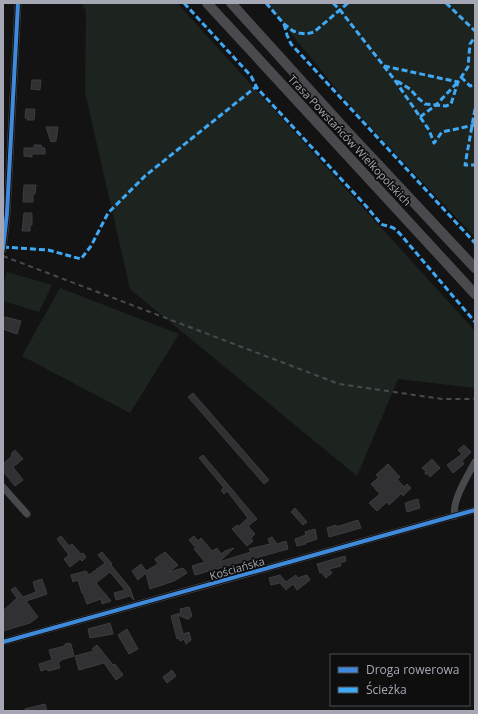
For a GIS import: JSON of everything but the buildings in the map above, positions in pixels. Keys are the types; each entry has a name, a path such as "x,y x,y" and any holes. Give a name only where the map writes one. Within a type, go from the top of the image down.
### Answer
{"highway":[{"name":"Trasa Powstańców Wielkopolskich","path":"207,3 475,294"},
{"name":"Trasa Powstańców Wielkopolskich","path":"231,3 346,130 475,268"}],"street":[{"path":"3,249 7,213 18,3"},
{"path":"455,516 454,507 475,462"},
{"path":"3,487 27,514"},
{"name":"Kościańska","path":"3,642 475,510"}],"shaded area":[{"path":"82,3 177,3 475,331 475,388 398,379 357,476 130,289 85,92 86,11"},
{"path":"266,3 475,3 475,237 352,108"},
{"path":"7,272 52,285 39,312 3,301 3,286"},
{"path":"60,288 179,334 130,413 22,356"}],"railway":[{"path":"3,256 339,384 442,399 475,399"}],"marked path":[{"path":"184,3 251,76 257,88 381,224 394,228 401,235 475,322"},
{"path":"266,3 284,24 293,31 306,34 314,32 348,3"},
{"path":"333,3 394,79 429,130 434,143 442,132 475,125"},
{"path":"446,3 475,31"},
{"path":"284,24 291,44 475,243"},
{"path":"420,117 436,105 446,106 451,104 458,82 468,67 470,44 475,37"},
{"path":"384,66 458,82"},
{"path":"461,77 470,86 475,85"},
{"path":"397,81 410,89 425,104 436,105 457,83"},
{"path":"3,247 48,250 81,259 91,246 108,213 145,176 257,86"},
{"path":"475,109 465,165 475,165"}],"cycle path":[{"path":"3,249 7,213 18,3"},
{"path":"3,642 475,510"}]}
